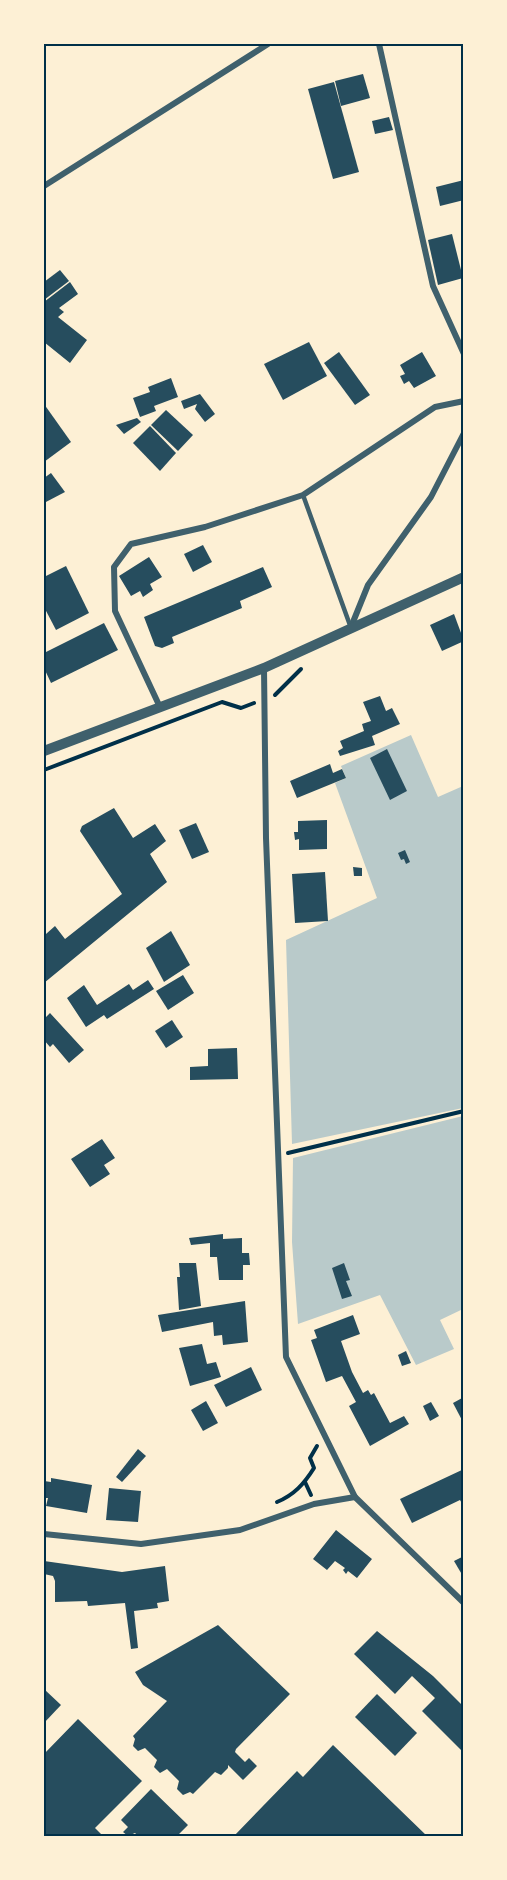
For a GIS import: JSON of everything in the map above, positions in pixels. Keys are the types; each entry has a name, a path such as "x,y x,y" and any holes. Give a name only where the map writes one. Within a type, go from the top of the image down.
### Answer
{"street":[{"path":"44,186 268,44"},
{"path":"379,44 433,286 464,354"},
{"path":"159,705 115,610 114,567 131,544 205,527 303,495 435,407 464,401"},
{"path":"351,628 368,585 431,497 464,433"},
{"path":"44,751 159,705 264,668 464,577"},
{"path":"264,668 266,838 286,1357 356,1497 464,1603"},
{"path":"44,1534 141,1544 240,1530 314,1504 356,1497"}],"lane":[{"path":"303,495 351,628"}],"path":[{"path":"44,770 222,702 241,708 252,704"},
{"path":"279,1155 464,1111"},
{"path":"272,1504 295,1492 305,1482 314,1468 310,1458 320,1442"}],"shaded area":[{"path":"411,735 438,797 463,786 463,1108 292,1144 286,940 377,898 335,783 346,778 341,766"},
{"path":"463,1116 463,1309 440,1320 454,1349 416,1365 380,1295 298,1324 292,1242 293,1158"}],"building":[{"path":"363,74 370,98 341,106 335,81"},
{"path":"334,82 359,172 333,179 308,89"},
{"path":"389,117 393,130 375,134 372,121"},
{"path":"464,180 464,200 440,206 436,187"},
{"path":"452,234 463,278 438,285 428,240"},
{"path":"60,270 69,281 44,300 44,282"},
{"path":"70,282 78,294 59,308 64,312 58,317 87,340 70,363 44,342 44,302"},
{"path":"309,342 327,376 283,400 264,364"},
{"path":"339,352 370,395 355,405 324,363"},
{"path":"422,352 436,376 414,388 409,381 404,384 400,376 405,374 400,365"},
{"path":"171,378 178,397 154,406 156,411 140,417 133,398 150,392 148,387"},
{"path":"200,394 215,414 205,422 195,409 197,404 184,409 181,401"},
{"path":"44,404 71,442 44,462"},
{"path":"166,410 193,435 178,451 151,425"},
{"path":"137,418 141,422 124,434 116,425"},
{"path":"150,426 176,453 160,471 133,443"},
{"path":"51,473 65,492 44,503 44,478"},
{"path":"203,545 212,562 193,572 184,554"},
{"path":"149,557 162,577 150,584 153,590 143,597 140,591 131,596 119,576"},
{"path":"66,566 89,613 56,630 44,607 44,577"},
{"path":"263,567 272,587 240,601 242,608 172,637 174,643 162,648 155,646 144,617"},
{"path":"454,614 464,641 442,651 430,625"},
{"path":"104,623 118,650 51,683 44,668 44,653"},
{"path":"380,696 386,711 392,708 400,724 372,736 375,745 340,756 338,751 343,748 340,741 364,731 362,724 371,721 363,702"},
{"path":"387,749 407,791 390,800 370,758"},
{"path":"330,764 333,773 342,769 346,778 297,798 290,781"},
{"path":"114,808 133,838 155,824 166,841 150,854 167,882 44,983 44,930 46,934 55,926 65,939 122,894 80,831 82,826"},
{"path":"327,820 327,849 299,850 299,839 295,840 294,832 298,832 298,821"},
{"path":"196,823 209,852 192,859 179,830"},
{"path":"405,850 410,862 406,864 398,853"},
{"path":"353,867 362,868 362,876 354,876"},
{"path":"325,872 328,921 295,923 292,874"},
{"path":"171,931 190,965 164,982 146,948"},
{"path":"183,975 194,993 168,1010 156,991"},
{"path":"148,980 154,989 107,1019 104,1015 86,1027 67,998 84,985 97,1005 129,984 133,990"},
{"path":"50,1013 84,1050 69,1063 53,1044 50,1047 44,1040 44,1019"},
{"path":"172,1020 183,1037 166,1048 155,1031"},
{"path":"237,1048 238,1079 190,1080 190,1067 208,1066 208,1049"},
{"path":"102,1139 115,1158 104,1165 110,1174 90,1187 71,1159"},
{"path":"223,1234 223,1239 242,1238 242,1253 249,1253 250,1265 243,1265 243,1280 219,1280 217,1257 210,1257 210,1243 191,1245 189,1238"},
{"path":"179,1263 196,1263 201,1306 179,1310 177,1277 180,1277"},
{"path":"344,1263 350,1280 346,1281 352,1296 342,1299 332,1268"},
{"path":"245,1301 248,1342 223,1345 222,1335 214,1336 213,1322 162,1332 158,1315"},
{"path":"353,1315 360,1334 341,1341 352,1372 363,1393 368,1390 371,1395 374,1393 390,1423 404,1416 409,1424 370,1446 349,1406 356,1402 342,1376 326,1382 311,1340 317,1338 314,1330"},
{"path":"202,1344 207,1364 216,1362 221,1377 190,1386 179,1348"},
{"path":"406,1351 411,1363 402,1366 398,1355"},
{"path":"251,1367 262,1390 226,1407 214,1385"},
{"path":"464,1397 464,1424 453,1403"},
{"path":"206,1401 218,1423 203,1431 191,1410"},
{"path":"431,1402 439,1416 430,1421 423,1406"},
{"path":"138,1449 146,1456 122,1482 116,1477"},
{"path":"464,1469 464,1507 460,1500 412,1523 400,1499"},
{"path":"51,1478 92,1485 87,1513 46,1506 48,1498 44,1498 44,1481 51,1482"},
{"path":"109,1488 141,1491 138,1522 106,1520"},
{"path":"336,1530 372,1559 357,1578 348,1571 346,1574 343,1570 345,1568 335,1561 327,1570 313,1559"},
{"path":"464,1556 464,1578 454,1561"},
{"path":"44,1561 122,1572 165,1566 169,1601 157,1603 158,1608 134,1611 138,1648 131,1649 125,1603 88,1606 87,1601 55,1602 55,1581 53,1576 44,1574"},
{"path":"218,1625 290,1694 236,1749 235,1752 245,1762 249,1758 257,1766 243,1780 228,1765 221,1775 215,1772 193,1794 190,1792 183,1795 177,1789 179,1781 167,1769 160,1773 154,1767 157,1760 145,1748 138,1751 133,1746 135,1739 133,1736 167,1701 143,1685 135,1672"},
{"path":"377,1631 433,1676 464,1707 464,1753 422,1711 435,1698 412,1676 395,1694 354,1654"},
{"path":"44,1689 61,1705 44,1723"},
{"path":"377,1694 417,1733 395,1756 355,1717"},
{"path":"78,1719 142,1781 95,1828 103,1836 44,1836 44,1754"},
{"path":"333,1745 427,1836 234,1836 297,1771 303,1777"},
{"path":"151,1789 188,1825 177,1836 138,1836 135,1833 128,1836 123,1832 128,1827 121,1820"}]}
